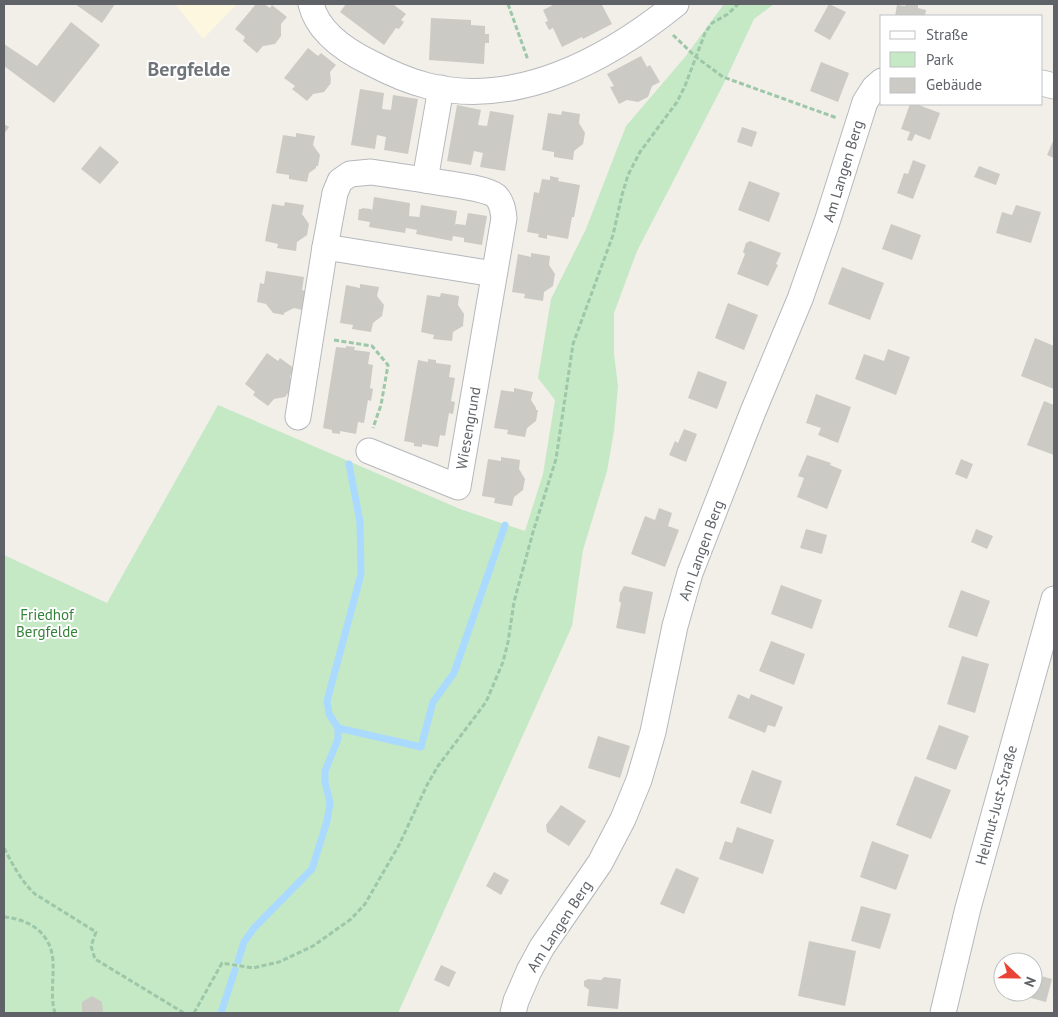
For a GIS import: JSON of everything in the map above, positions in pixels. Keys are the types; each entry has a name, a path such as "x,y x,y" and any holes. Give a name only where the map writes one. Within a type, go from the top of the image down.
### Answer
{"street":[{"path":"311,4 315,16 324,29 345,48 373,64 406,79 441,88 474,91 502,89 535,82 572,69 600,55 676,4"},
{"name":"Am Langen Berg","path":"513,1013 516,1001 533,963 600,863 623,819 639,780 653,732 675,626 690,573 752,414 800,299 828,222 856,125 865,102 874,88 880,84"},
{"path":"425,180 441,88"},
{"name":"Wiesengrund","path":"298,417 325,247 340,182 350,174 371,172 484,191 496,196 503,206 504,218 458,487 369,451"},
{"path":"325,247 494,274"},
{"name":"Helmut-Just-Straße","path":"943,1013 968,908 1054,598"}],"path":[{"path":"508,4 535,82"},
{"path":"194,1013 222,963 253,968 279,962 313,946 351,919 365,904 399,846 427,785 438,766 486,702 503,662 514,602 556,459 573,344 614,234 628,175 640,152 677,102 685,86 704,33 712,23 728,14 738,4"},
{"path":"656,19 696,57 723,77 856,125"},
{"path":"310,335 372,346 388,365 382,405 373,427 369,451"},
{"path":"4,848 20,878 35,894 96,932 92,946 95,959 184,1013"},
{"path":"4,917 26,922 37,928 45,936 51,948 53,961 53,996 56,1013"}],"shaded area":[{"path":"175,4 237,4 203,39"}],"green space":[{"name":"Friedhof Bergfelde","path":"724,4 774,4 754,19 724,83 637,251 614,313 614,354 618,386 614,431 607,471 583,550 572,626 398,1013 4,1013 4,555 107,603 218,405 460,509 525,531 543,474 555,400 538,378 551,299 586,229 626,126 685,57"}],"building":[{"path":"75,4 115,4 102,23"},
{"path":"256,4 264,4 270,8 272,5 287,17 281,24 281,36 275,44 263,46 257,53 243,41 245,37 235,29"},
{"path":"346,4 395,4 406,14 401,20 404,22 399,29 396,28 384,45 340,12"},
{"path":"555,4 605,4 602,5 612,24 583,39 582,37 562,47 553,28 549,30 545,22 548,21 543,10"},
{"path":"829,4 846,12 830,40 814,31"},
{"path":"906,4 918,4 918,8 926,10 925,15 895,15 897,5 905,6"},
{"path":"431,18 471,20 471,25 485,26 485,34 489,34 489,43 485,43 484,64 429,60"},
{"path":"71,22 100,45 54,103 4,66 4,44 37,66"},
{"path":"308,48 318,56 321,53 336,65 330,72 331,83 324,92 313,94 307,101 292,89 295,86 284,78"},
{"path":"641,56 647,67 650,65 660,82 652,86 648,97 638,102 627,100 619,104 610,87 614,86 607,74"},
{"path":"821,62 849,73 838,102 810,91"},
{"path":"360,89 384,93 382,109 391,110 393,95 418,99 408,154 384,150 386,137 377,135 375,149 351,145"},
{"path":"457,105 481,110 478,125 487,126 490,111 514,115 505,171 480,167 483,153 474,151 471,165 447,161"},
{"path":"910,105 919,105 940,113 930,140 915,134 912,141 907,140 910,132 901,129"},
{"path":"562,111 580,114 579,123 585,133 583,144 574,151 573,160 554,157 554,152 542,150 548,113 561,115"},
{"path":"4,124 9,127 4,134"},
{"path":"742,127 757,132 752,147 737,142"},
{"path":"296,133 315,136 313,145 320,155 318,166 309,173 307,182 289,179 289,175 276,173 283,135 296,137"},
{"path":"1054,139 1054,158 1047,155"},
{"path":"100,146 119,162 100,184 81,169"},
{"path":"913,160 926,165 913,199 897,193 904,173 908,174"},
{"path":"979,166 1000,174 996,185 974,177"},
{"path":"550,176 559,178 558,181 580,185 568,239 547,235 547,239 538,237 539,234 527,232 534,192 539,193 542,179 550,180"},
{"path":"749,181 780,193 769,222 738,210"},
{"path":"374,197 410,203 409,216 419,217 419,219 421,205 457,211 455,225 465,225 465,227 468,213 487,216 482,245 464,242 464,238 453,236 452,241 416,234 417,230 406,228 405,233 369,227 370,222 358,220 359,209 371,209 372,211"},
{"path":"285,202 304,205 302,214 309,224 307,235 297,242 296,251 277,248 278,244 265,241 272,204 284,206"},
{"path":"1016,205 1041,212 1031,243 996,233 1002,212 1012,215"},
{"path":"891,224 921,235 912,260 882,249"},
{"path":"750,241 781,253 776,264 778,265 768,286 737,274 745,254 743,252 746,243"},
{"path":"531,253 550,256 549,265 555,274 553,286 544,292 543,301 524,298 525,294 512,292 518,254 531,257"},
{"path":"842,267 884,283 870,320 828,304"},
{"path":"266,271 304,277 302,290 305,291 302,310 294,308 284,313 284,315 273,313 266,304 257,302 260,283 264,284"},
{"path":"360,284 379,287 377,296 384,305 382,316 373,323 371,332 352,329 353,325 340,323 346,285 360,288"},
{"path":"441,293 459,296 458,305 464,314 463,326 453,332 452,341 433,339 434,335 421,332 427,295 440,297"},
{"path":"728,303 758,315 744,350 715,338"},
{"path":"1035,338 1054,346 1054,389 1021,376"},
{"path":"346,346 355,347 354,350 370,352 368,364 373,365 370,388 373,389 371,401 368,400 364,423 358,422 356,434 340,431 340,434 332,433 332,430 323,428 336,347 346,348"},
{"path":"888,349 910,357 896,395 855,379 864,354 884,361"},
{"path":"267,353 278,361 280,358 295,369 290,376 292,385 290,387 292,388 285,397 274,399 268,406 253,395 255,392 245,384"},
{"path":"428,359 436,360 436,363 451,365 449,377 455,378 451,401 455,402 453,414 449,413 445,436 440,435 438,447 422,444 422,447 414,446 414,443 404,441 418,360 428,362"},
{"path":"698,371 727,382 717,409 688,398"},
{"path":"514,388 533,392 531,400 536,410 538,410 536,421 527,428 525,437 507,434 508,430 494,428 501,390 514,392"},
{"path":"816,394 851,407 838,443 818,435 821,428 806,423"},
{"path":"1044,401 1054,405 1054,455 1027,445"},
{"path":"684,429 697,434 686,462 669,455 675,441 678,443"},
{"path":"807,455 831,463 830,465 842,470 827,509 797,497 804,478 798,476"},
{"path":"501,457 520,460 519,469 525,479 523,490 514,497 512,506 494,503 495,498 482,496 488,459 501,461"},
{"path":"961,459 973,464 967,479 955,474"},
{"path":"659,508 672,513 668,526 679,530 665,567 631,554 645,516 655,520"},
{"path":"806,529 827,535 822,554 800,548"},
{"path":"976,529 993,536 987,549 971,542"},
{"path":"781,585 822,600 812,629 771,614"},
{"path":"624,586 653,592 645,634 616,628 621,603 619,601 620,593"},
{"path":"961,590 990,601 977,637 948,627"},
{"path":"771,641 805,654 794,685 759,671"},
{"path":"962,656 989,664 975,713 947,704"},
{"path":"738,694 749,699 751,694 783,707 775,727 768,725 765,733 728,718"},
{"path":"939,725 969,736 956,770 926,759"},
{"path":"598,736 630,746 620,778 588,768"},
{"path":"752,770 782,781 771,814 740,803"},
{"path":"915,776 951,790 931,839 896,825"},
{"path":"561,805 586,821 569,846 547,832 546,825"},
{"path":"737,827 774,840 763,874 719,859 725,841 732,843"},
{"path":"872,841 909,855 896,890 860,877"},
{"path":"676,868 699,878 684,914 660,904"},
{"path":"494,872 509,880 501,895 486,886"},
{"path":"861,906 891,914 880,949 851,941"},
{"path":"809,941 856,951 845,1006 798,996"},
{"path":"441,965 456,972 449,987 434,980"},
{"path":"1043,976 1052,979 1046,1002 1043,1001"},
{"path":"604,977 621,979 618,1009 587,1006 589,990 584,986 584,981 588,979 601,980"},
{"path":"92,996 102,1002 103,1013 82,1013 82,1002"}],"waterway":[{"path":"238,961 244,942 254,928 312,869 327,821 330,803 325,782 325,771 338,739 338,728 329,714 327,701 361,574 360,522 349,464"},
{"path":"338,728 421,747 433,702 454,673 505,525"},
{"path":"221,1013 235,970"}],"district":[{"name":"Bergfelde","path":"189,69"}]}
